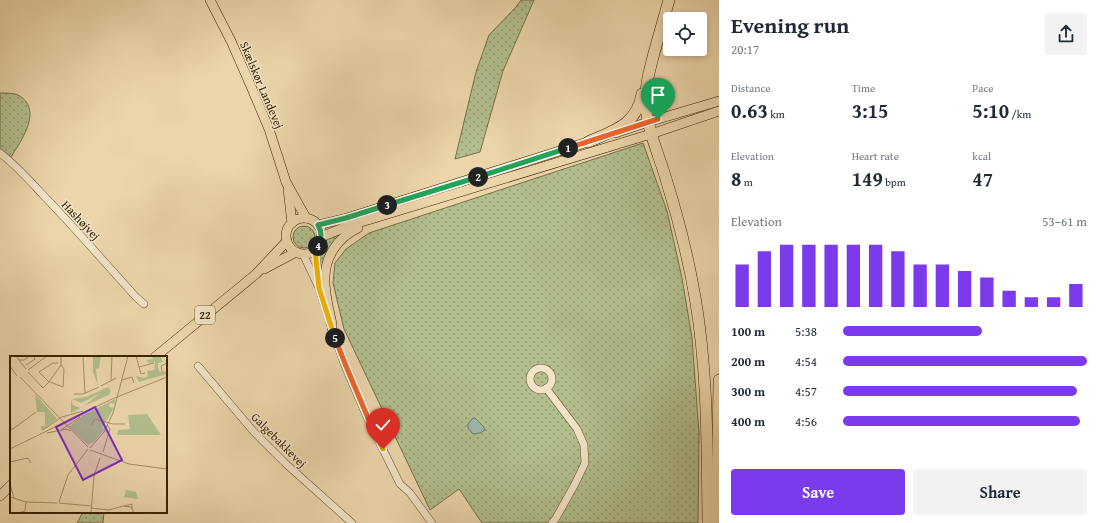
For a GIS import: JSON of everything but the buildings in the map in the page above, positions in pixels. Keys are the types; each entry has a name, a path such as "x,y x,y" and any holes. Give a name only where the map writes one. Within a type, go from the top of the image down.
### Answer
{"highway":[{"path":"669,0 649,73 646,93 646,108 651,134 666,178 678,222 695,297 706,400 708,523"},
{"path":"588,142 618,129 633,117 641,102 646,70 659,34"},
{"path":"717,523 719,380"}],"main road":[{"name":"Skælskør Landevej","path":"210,0 231,41 250,84 268,129 286,182 306,218"},
{"path":"318,225 346,218 648,122 717,102"},
{"path":"651,134 662,122 717,102"},
{"path":"322,237 348,226 719,112"},
{"name":"Skælskør Landevej","path":"286,182 292,223"},
{"path":"332,328 326,293 325,273 334,248 348,233 400,211"},
{"path":"292,223 306,218 318,225 322,237 321,242 315,250"},
{"name":"22","path":"156,356 256,274 287,241 287,231 292,223"},
{"path":"287,241 289,245 299,253"},
{"name":"22","path":"256,274 299,253 311,252 315,250"},
{"path":"0,496 10,486"}],"street":[{"name":"Hashøjvej","path":"0,153 16,167 60,212 144,304"},
{"path":"315,250 319,288"},
{"path":"299,253 319,288 346,366 366,415 400,484 410,493 432,523"},
{"name":"Galgebakkevej","path":"198,366 254,432 297,474 352,523"},
{"path":"546,388 577,428 584,445 585,463 576,484 552,523"}],"green space":[{"path":"521,0 534,0 503,71 480,152 455,159 476,72 489,35"},
{"path":"0,93 12,93 18,95 26,101 29,108 30,117 28,125 20,143 11,157 0,150"},
{"path":"643,143 667,211 682,278 692,338 699,433 698,523 482,523 459,489 430,510 344,329 333,283 335,263 346,249 369,233"},
{"path":"304,226 312,229 315,237 312,245 304,248 296,245 293,237 296,229"},
{"path":"346,229 320,275 318,258 327,240 330,236"},
{"path":"82,513 104,513 103,523 77,523"}],"water":[{"path":"475,418 485,430 480,433 473,434 468,428 468,424"}],"route":[{"path":"383,449 366,415 346,366 319,288 315,250 321,242 322,237 318,225 346,218 658,119"}]}
